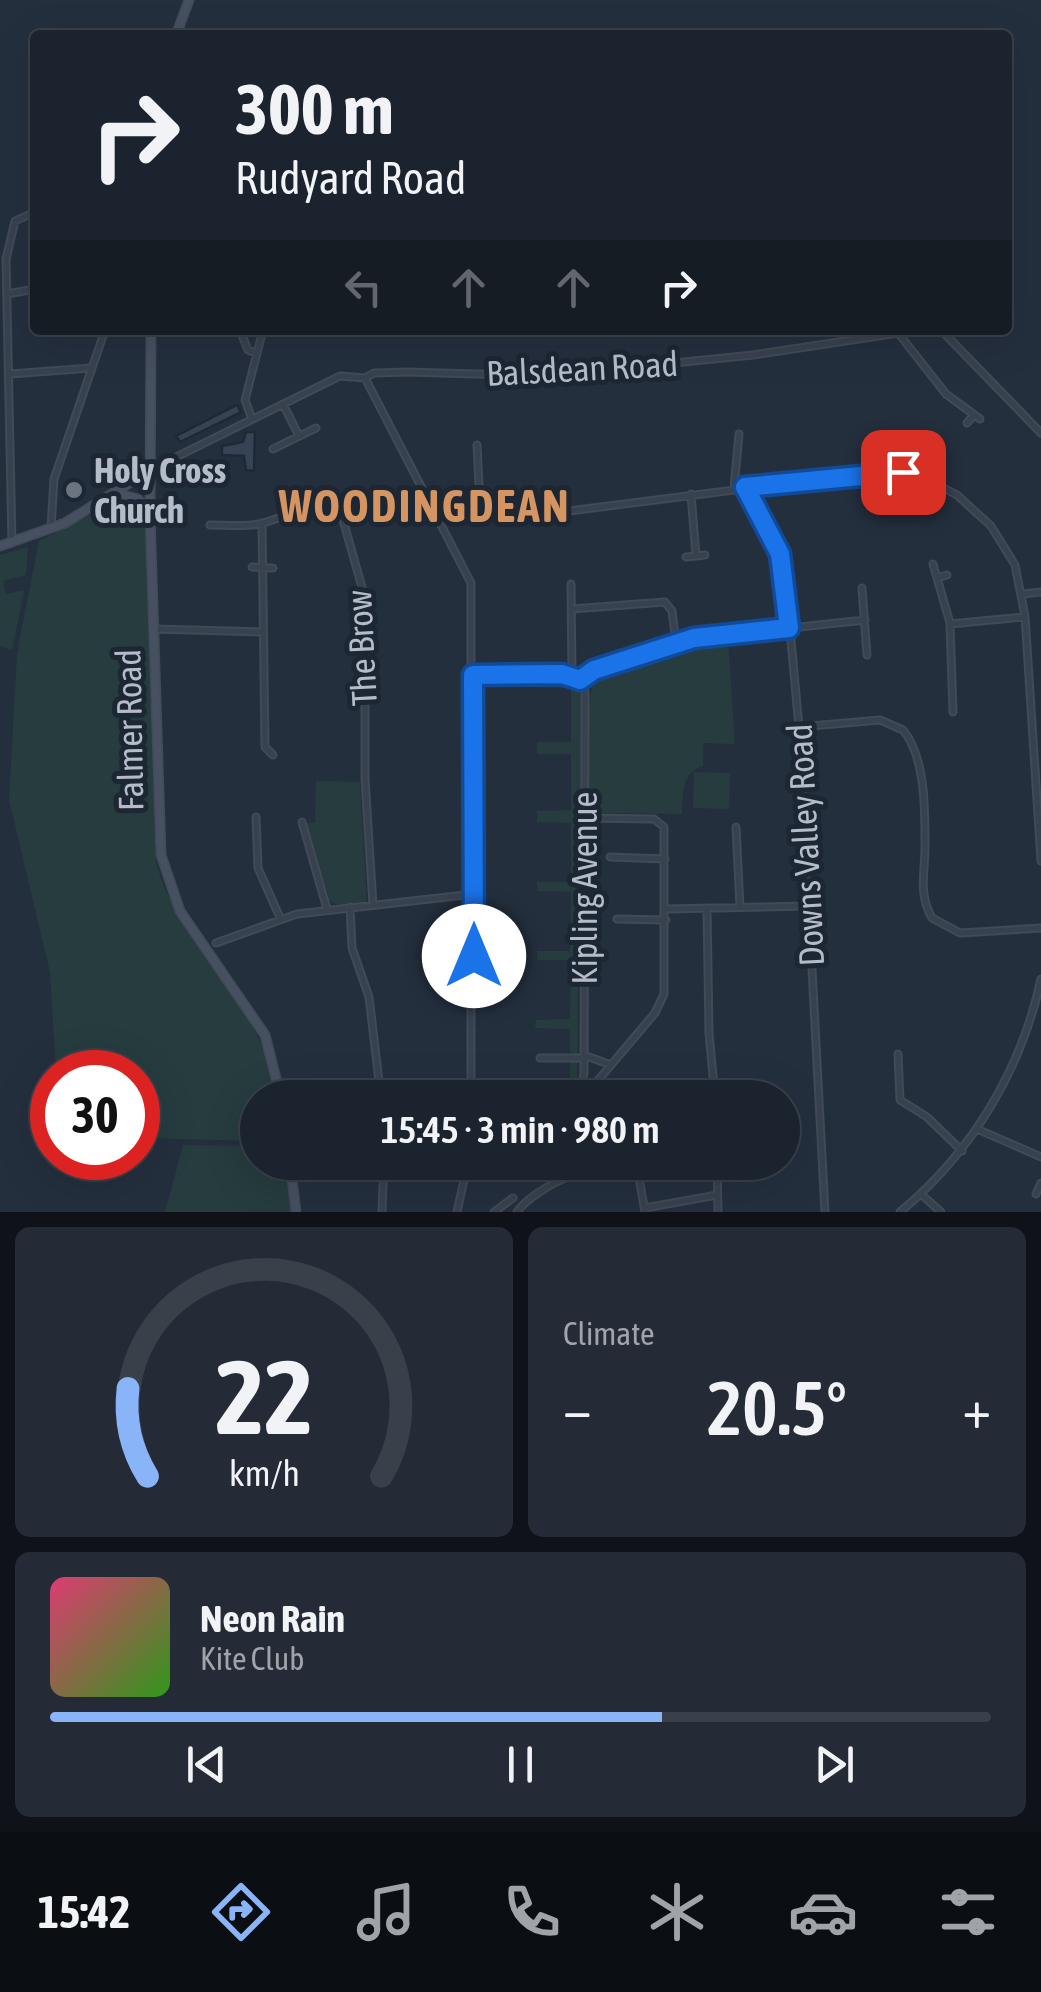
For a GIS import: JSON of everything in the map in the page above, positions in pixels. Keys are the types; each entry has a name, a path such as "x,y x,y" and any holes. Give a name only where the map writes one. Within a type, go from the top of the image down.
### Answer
{"main road":[{"path":"178,30 189,0"},
{"name":"Falmer Road","path":"151,335 150,515 164,867 184,917 226,971 264,1035 276,1080"},
{"path":"0,546 52,529 152,468"},
{"path":"114,493 138,499 150,515"},
{"path":"292,1180 296,1212"}],"street":[{"path":"12,543 6,258 13,226 22,215 30,213"},
{"path":"7,294 30,290"},
{"path":"52,529 54,479 103,335"},
{"path":"242,335 248,350 256,353"},
{"path":"252,419 244,400 261,335"},
{"name":"Balsdean Road","path":"152,468 340,376 364,378 374,373 408,372 546,376 754,355 891,335"},
{"path":"899,335 946,394 977,417 967,424"},
{"path":"945,335 1041,433"},
{"path":"10,374 91,368"},
{"path":"364,378 470,578 474,894 471,1080"},
{"path":"283,404 299,436"},
{"path":"274,450 316,428"},
{"path":"734,488 736,439"},
{"path":"476,450 480,504"},
{"path":"434,507 449,502 560,511 884,471 922,477 957,495 992,526 1016,566 1023,594 1041,862"},
{"name":"Downs Valley Road","path":"745,487 780,554 789,628 799,726 825,1212"},
{"path":"690,494 696,556"},
{"path":"210,524 222,529 323,508 335,511 343,520 372,506"},
{"name":"The Brow","path":"343,520 365,598 365,779 373,905"},
{"path":"262,523 265,747 273,755"},
{"path":"686,557 705,555"},
{"path":"933,564 950,624 953,712"},
{"path":"252,567 273,568"},
{"path":"937,578 947,575"},
{"path":"571,584 572,676"},
{"path":"862,588 867,654"},
{"path":"1023,594 1041,592"},
{"path":"572,609 662,601 671,608 676,643"},
{"path":"950,624 1025,616"},
{"path":"473,675 572,676 580,680 594,670 676,643 866,620"},
{"path":"154,628 262,632"},
{"name":"Kipling Avenue","path":"580,680 585,692 582,1080"},
{"path":"799,726 880,720 903,730 918,762 925,848 922,888 932,918 960,933 1041,928"},
{"path":"256,818 258,868 281,920"},
{"path":"585,818 658,821 664,830 664,994 655,1013 598,1080"},
{"path":"302,822 300,839 310,844 327,909"},
{"path":"736,826 740,907"},
{"path":"728,838 736,838"},
{"path":"616,849 613,857 665,859"},
{"path":"216,943 327,909 474,894"},
{"path":"666,909 807,906"},
{"path":"350,907 352,948 369,997 379,1080"},
{"path":"707,908 709,1033 714,1080"},
{"path":"617,919 666,920"},
{"path":"900,1212 962,1151 977,1129 1016,1056 1041,979"},
{"path":"898,1054 902,1103 928,1117 962,1151"},
{"path":"540,1058 584,1057 611,1065"},
{"path":"977,1129 1041,1157"},
{"path":"517,1212 534,1192 564,1176 618,1170 636,1169 645,1210 717,1194"},
{"path":"382,1212 383,1180"},
{"path":"457,1212 464,1180"},
{"path":"717,1180 718,1212"},
{"path":"1036,1194 1041,1182"},
{"path":"921,1194 941,1212"},
{"path":"494,1212 503,1210 513,1198"}],"green space":[{"path":"118,501 136,504 145,523 156,862 183,923 239,1002 268,1062 272,1080 240,1080 240,1141 160,1139 160,1050 55,1050 50,972 9,800 17,653 39,541"},
{"path":"28,547 26,575 3,581 6,594 24,590 12,650 0,646 0,555"},
{"path":"728,640 735,744 703,743 703,766 687,779 682,814 592,813 588,806 593,679 693,643"},
{"path":"571,680 581,693 577,1080 570,1080 570,1029 535,1028 536,1020 570,1019 571,960 537,960 537,951 570,951 571,892 537,891 537,882 571,882 571,823 537,822 537,811 571,810 571,754 537,754 537,742 571,742 571,688 507,687 507,683"},
{"path":"694,772 730,773 729,809 693,808"},
{"path":"316,781 360,782 367,903 338,905 330,901 305,823 315,822"},
{"path":"183,1145 240,1146 240,1180 286,1180 291,1212 165,1212"}],"building":[{"path":"237,405 241,412 180,442 176,436"},
{"path":"246,432 255,432 254,471 246,470 244,456 222,455 222,446 243,442"}],"place":[{"name":"Holy Cross Church","path":"74,490"}],"district":[{"name":"WOODINGDEAN","path":"425,506"}],"route":[{"path":"474,956 473,675 562,674 580,680 594,670 694,638 789,628 780,554 745,487 867,472 903,472"}]}
